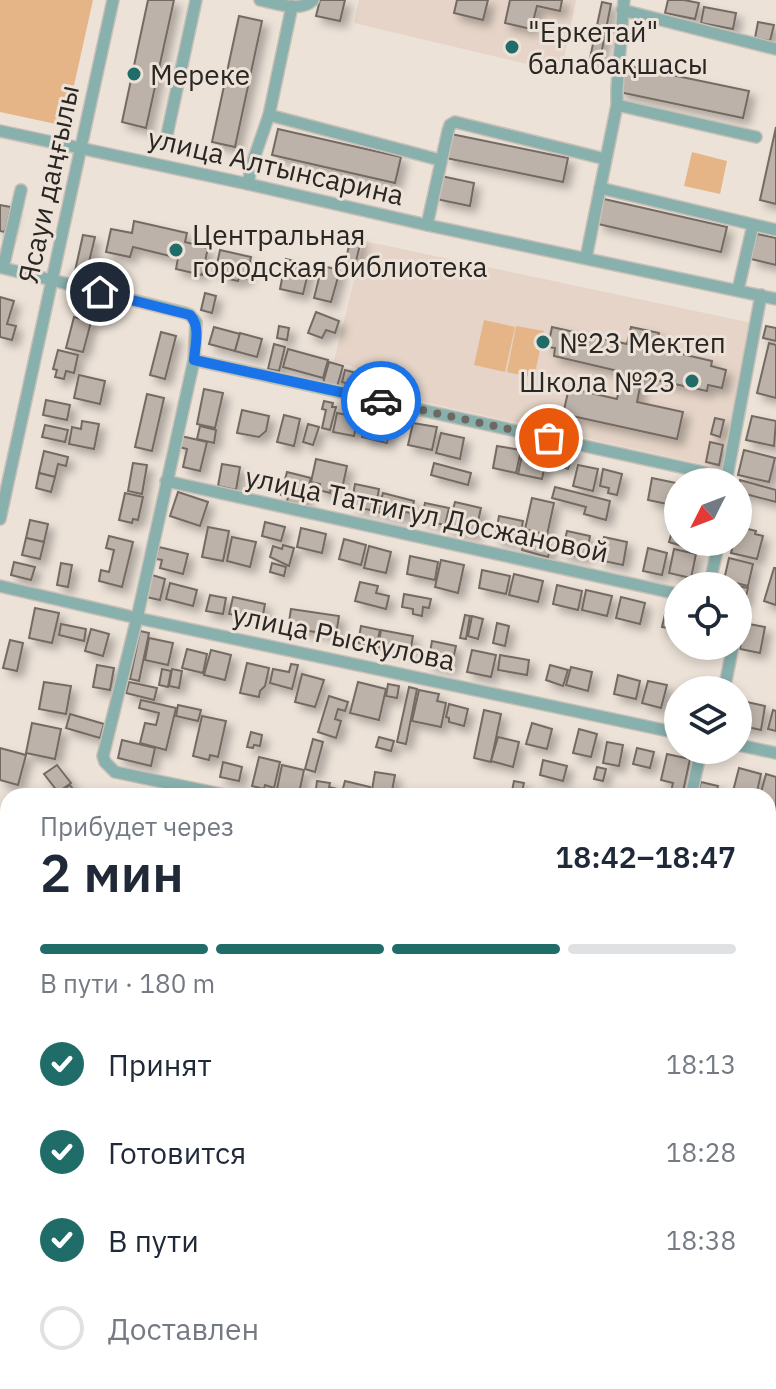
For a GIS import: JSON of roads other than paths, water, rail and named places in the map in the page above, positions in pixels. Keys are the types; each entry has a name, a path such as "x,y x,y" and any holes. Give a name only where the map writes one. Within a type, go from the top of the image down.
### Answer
{"street":[{"name":"Ясауи даңғылы","path":"0,519 113,0"},
{"path":"165,144 196,0"},
{"path":"260,0 302,7 313,0"},
{"path":"586,258 617,105 623,5 776,49"},
{"path":"248,184 269,115 292,6"},
{"path":"617,105 756,137"},
{"path":"269,115 440,160"},
{"path":"427,225 440,160 450,125 455,122 605,159"},
{"name":"улица Алтынсарина","path":"0,131 776,299"},
{"path":"600,188 776,230"},
{"path":"21,190 3,268 190,315 196,322 194,360 103,756 115,772 192,788"},
{"path":"738,290 753,225"},
{"path":"728,468 761,295"},
{"path":"194,360 673,468"},
{"name":"улица Таттигул Досжановой","path":"166,481 664,591"},
{"name":"улица Рыскулова","path":"0,586 664,730"},
{"path":"752,748 776,753"},
{"path":"693,788 698,764"}],"place":[{"name":"\"Еркетай\" балабақшасы","path":"512,47"},
{"name":"Мереке","path":"134,74"},
{"name":"Центральная городская библиотека","path":"176,250"},
{"name":"№23 Мектеп","path":"543,342"},
{"name":"Школа №23","path":"692,381"}]}
